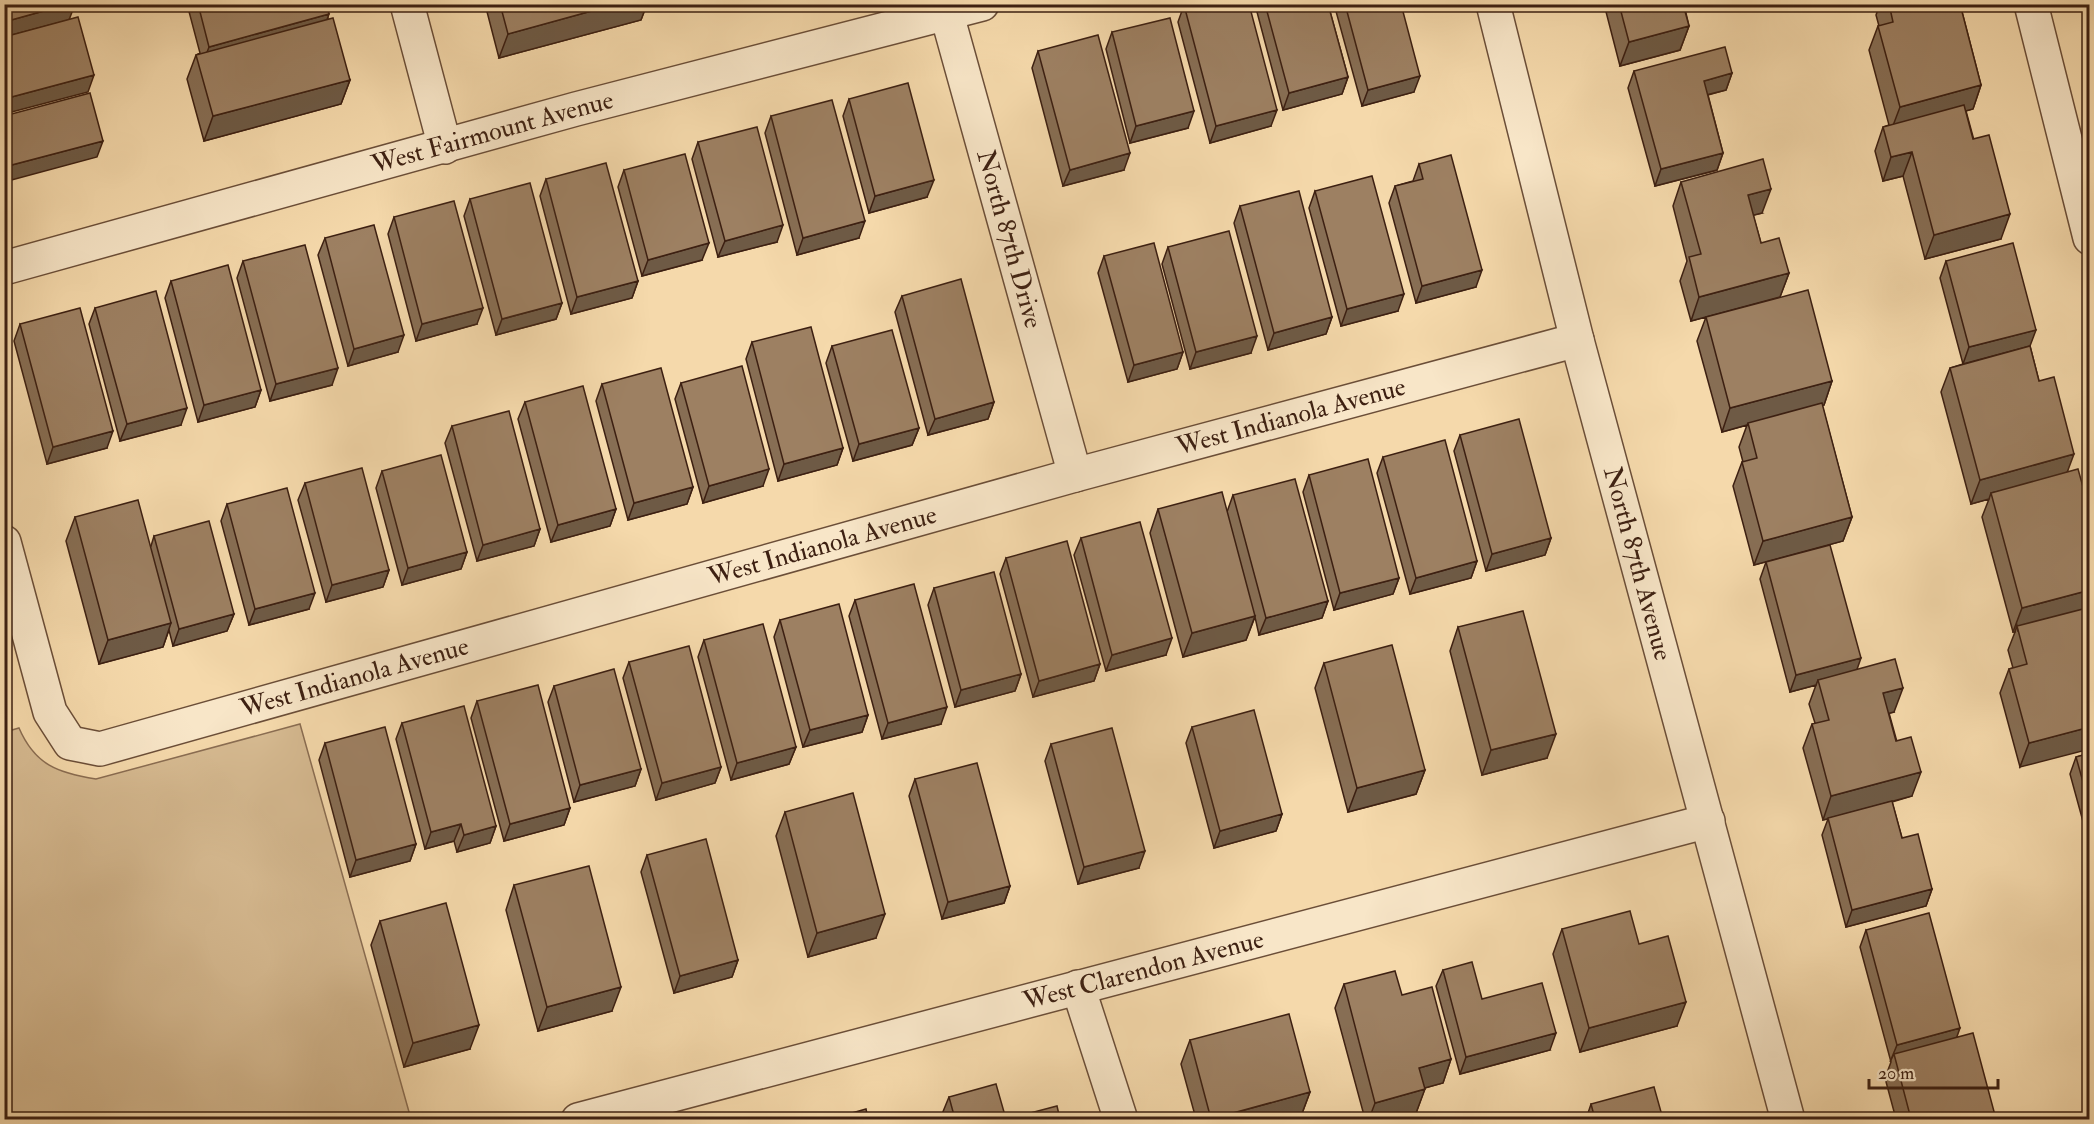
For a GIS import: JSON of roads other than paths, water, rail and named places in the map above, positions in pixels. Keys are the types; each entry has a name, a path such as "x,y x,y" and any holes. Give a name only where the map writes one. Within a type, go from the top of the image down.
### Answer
{"street":[{"path":"407,4 445,147"},
{"name":"West Fairmount Avenue","path":"4,268 946,9 982,4"},
{"name":"North 87th Avenue","path":"1493,4 1576,340 1788,1119"},
{"path":"2031,4 2090,238"},
{"name":"North 87th Drive","path":"946,9 1075,475"},
{"name":"West Indianola Avenue","path":"4,542 50,712 70,743 100,749 1075,475 1576,340"},
{"name":"West Clarendon Avenue","path":"578,1119 1708,821"},
{"path":"1078,987 1121,1119"}]}
